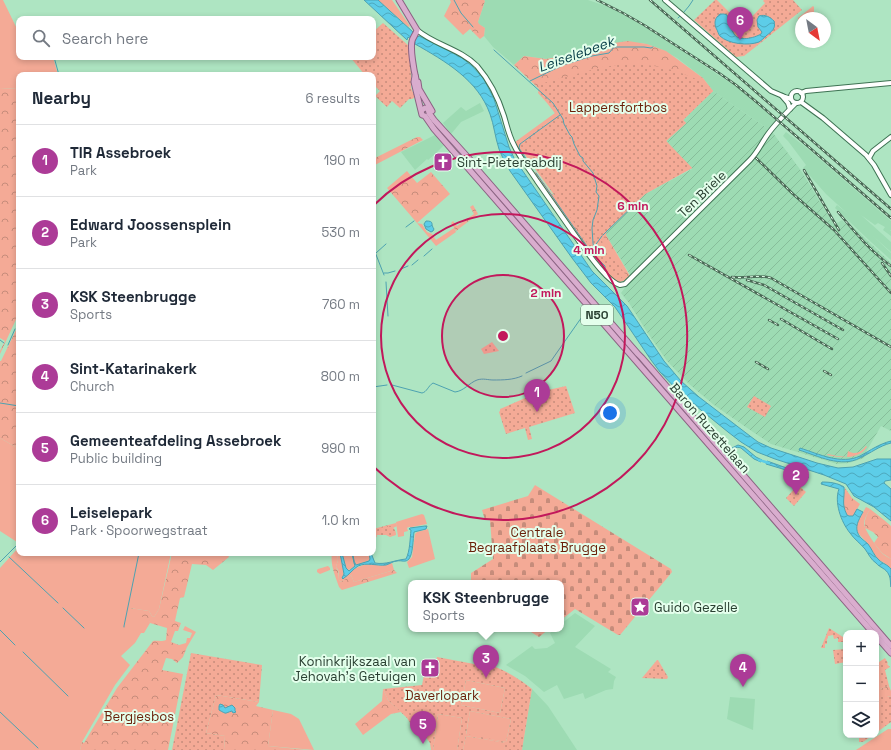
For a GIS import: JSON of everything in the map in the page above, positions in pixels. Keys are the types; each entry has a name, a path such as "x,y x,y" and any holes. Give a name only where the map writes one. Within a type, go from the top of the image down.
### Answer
{"main road":[{"path":"399,0 415,35"},
{"name":"Baron Ruzettelaan","path":"415,35 411,42 415,76 425,112 434,129 535,244 541,247 548,258 701,428 839,594 848,599 871,630"},
{"name":"Baron Ruzettelaan","path":"415,76 419,89 439,125"},
{"name":"Baron Ruzettelaan","path":"425,112 439,125 462,152 465,158 476,168 638,354 648,370 650,377 827,578 858,611 864,615 891,646"},
{"path":"879,639 891,653"}],"street":[{"path":"665,0 771,91 782,96 793,100 802,97 809,91 891,83"},
{"name":"Ten Briele","path":"415,35 430,38 467,58 486,76 496,93 511,140 521,158 591,258 614,283 620,285 625,284 750,160 768,134 790,109 793,100"},
{"path":"793,100 795,92 798,92 810,108 869,158 891,195"},
{"path":"782,96 788,103 790,109"},
{"path":"864,154 873,151 891,137"},
{"path":"869,158 873,151"}],"shaded area":[{"path":"484,0 588,0 612,8 650,30 738,88 776,120 768,129 713,91 703,78 677,58 663,50 642,43 546,59 524,56 514,65 493,47 484,36 485,28 478,24 485,1"},
{"path":"713,91 773,133 802,172 834,225 842,220 847,225 850,224 891,263 891,431 881,426 864,458 849,463 837,464 771,444 753,432 714,405 689,384 667,361 621,293 632,278 606,235 606,232 645,194 692,169 666,141 686,123 683,120"},
{"path":"480,103 484,111 461,122 451,134 443,123 461,107 466,111"},
{"path":"786,132 808,149 891,221 891,236 883,230 885,227 878,223 875,225 861,215 891,242 891,252 873,236 891,253 891,260 835,208 837,205 848,214 826,194 803,168 806,165 783,136"},
{"path":"435,135 444,145 415,170 401,152"},
{"path":"575,613 595,626 575,647 611,669 608,672 616,677 613,689 606,690 585,699 583,693 564,699 557,685 544,692 525,676 506,665 532,646 535,649 547,648 555,643 550,633 564,632 564,622"},
{"path":"532,689 548,706 577,750 522,750"},
{"path":"730,697 755,699 753,730 727,719"}],"green space":[{"path":"0,0 3,0 16,27 16,60 54,60 57,72 16,72 16,88 0,89"},
{"path":"378,0 392,0 410,26 408,27"},
{"path":"450,0 485,1 478,22 485,28 484,36 480,39 470,29 463,35 444,16 451,2"},
{"path":"715,0 717,0 743,26 765,3 763,1 764,0 793,0 802,10 799,12 795,12 795,16 744,56 736,57 694,20"},
{"path":"813,6 814,7 814,12 806,12"},
{"path":"383,23 409,46 411,88 415,97 409,99 400,108 392,101 387,107 376,97 380,91 376,87 376,72 362,72 352,60 376,60 376,29"},
{"name":"Lappersfortbos","path":"628,41 647,44 666,51 703,78 713,91 683,120 686,123 666,141 692,168 645,194 607,230 606,235 630,276 624,281 619,282 601,267 534,173 536,172 552,194 558,197 569,209 577,212 581,216 582,235 584,238 592,208 594,190 592,177 590,171 579,156 562,126 522,155 516,146 515,142 555,113 555,105 514,65 524,56 546,59 612,48 614,43"},
{"name":"Lappersfortbos","path":"634,64 659,67 683,73 705,83 713,91 683,120 686,123 666,141 692,168 645,194 606,232 602,242 625,274 620,280 601,265 573,221 517,144 557,116 538,93 540,84 602,67"},
{"path":"16,88 16,319 0,354 5,341 0,338 0,89"},
{"path":"417,137 420,137 423,140 376,164 376,158"},
{"path":"407,171 417,183 431,172 450,194 417,223 387,188"},
{"path":"473,205 478,214 456,231 451,223 453,221 457,226 474,214 470,207"},
{"path":"417,223 422,224 427,232 432,234 436,240 454,228 456,232 436,246"},
{"path":"16,330 16,447 0,438 1,361"},
{"path":"492,342 499,351 484,354 481,349"},
{"path":"566,386 575,413 529,427 532,439 528,440 525,428 506,434 499,412 500,409 539,392"},
{"path":"754,396 771,406 765,417 747,407"},
{"path":"0,438 16,447 16,541 0,531"},
{"path":"866,446 867,447 859,454 847,457 848,451 858,453"},
{"path":"827,455 847,457 838,457"},
{"name":"Centrale Begraafplaats Brugge","path":"535,485 671,569 672,572 620,635 575,609 564,618 564,580 471,580 471,573 493,559 490,520 485,520 482,510 528,496"},
{"path":"798,485 806,492 794,506 786,498"},
{"path":"845,488 852,498 860,504 853,516 847,515 844,508 843,499"},
{"path":"866,507 870,509 865,520 865,527 881,552 891,559 891,569 883,562 878,560 868,544 858,533 856,528 857,523"},
{"path":"870,509 891,526 891,559 882,553 874,543 878,537 873,532 865,528 866,518"},
{"path":"422,514 424,515 427,524 409,527 407,528 408,531 404,532 404,536 398,537 396,522"},
{"path":"396,523 397,526 376,534 376,528"},
{"path":"390,526 393,527 396,535 390,537 386,535 376,535 376,530"},
{"path":"428,529 435,559 409,568 407,562 412,557 415,534"},
{"path":"16,550 16,556 170,556 159,609 154,617 149,611 130,608 149,618 150,623 144,633 141,633 135,643 121,656 130,665 115,685 82,742 80,750 0,750 0,568"},
{"name":"Bergjesbos","path":"171,556 228,556 213,570 206,565 192,564 184,597 180,598 175,621 181,623 178,631 175,631 171,642 179,645 186,643 187,638 190,638 192,633 183,630 185,626 196,632 183,657 177,663 172,659 166,658 162,670 183,674 168,750 80,750 82,742 84,743 117,688 153,641 166,640 167,628 150,623 148,618 129,614 130,608 149,611 154,617 159,609"},
{"path":"332,556 337,556 336,567 339,580 341,582 351,575 354,582 394,570 397,573 342,590 339,587 333,570"},
{"path":"337,556 341,556 344,575 359,566 366,564 386,565 392,563 394,570 354,582 351,575 341,582 339,580 336,567"},
{"path":"343,556 370,556 370,559 367,561 348,570"},
{"path":"328,566 330,570 320,574 317,572 318,569"},
{"path":"829,628 843,637 843,642 838,642 838,638 834,639 833,635 828,636 825,648 821,648"},
{"path":"531,632 545,632 539,637"},
{"path":"843,649 843,663 835,664 833,650"},
{"path":"191,653 262,665 259,702 216,695 206,733 225,736 224,750 172,750"},
{"name":"Daverlopark","path":"437,657 474,664 487,664 521,680 532,689 522,750 504,750 505,743 466,736 463,750 457,750 462,718 438,714 433,750 431,750 430,743 418,726 414,729 407,718 388,700 383,689 422,685 424,675 434,677","holes":["466,680 505,688 500,713 461,705","470,711 511,719 506,742 466,734"]},
{"path":"885,658 890,667 885,670 889,686 879,689 879,666 879,662"},
{"path":"657,660 668,677 667,679 642,678"},
{"path":"466,680 505,688 500,713 461,705"},
{"path":"889,686 891,697 884,696 879,698 879,689"},
{"path":"383,689 388,700 401,712 391,714 363,735 355,724 382,701"},
{"name":"Bergjesbos","path":"216,695 259,702 256,706 273,710 268,746 307,750 224,750 225,736 206,733"},
{"path":"879,697 891,697 891,722 879,731 879,702"},
{"path":"273,710 291,714 299,719 314,750 268,746"},
{"path":"470,711 511,719 506,742 466,735"},
{"path":"438,714 462,718 457,750 433,750"},
{"path":"888,729 891,729 891,750 856,750 874,738 879,738 879,735"},
{"path":"466,736 506,743 504,750 463,750"},
{"path":"859,738 869,738 863,742 859,742"}],"water":[{"path":"364,0 378,0 413,32 413,34 461,57 483,78 494,99 509,147 514,158 592,271 627,306 664,361 681,381 699,397 758,442 771,448 817,463 838,468 853,467 877,459 891,459 891,480 885,481 884,483 891,489 891,521 874,507 854,496 846,484 757,452 741,442 680,393 660,372 615,307 591,283 510,171 499,149 493,122 485,102 469,81 438,57 415,44 415,42 408,37 407,40"},
{"path":"720,14 727,15 734,34 739,38 751,38 761,34 762,32 758,27 757,20 761,15 771,18 774,21 774,28 759,42 739,44 728,41 720,36 715,22"},
{"path":"426,221 431,222 434,229 433,231 431,232 426,229 424,224"},
{"path":"891,441 891,443 860,458 845,462 822,458 799,450 800,448 830,458 845,459 860,456 879,445"},
{"path":"738,445 744,447 762,460 761,462 754,459 739,447 728,452 726,451"},
{"path":"767,461 809,477 808,478 766,464"},
{"path":"822,482 834,483 844,487 844,504 847,515 853,516 857,509 863,512 858,522 857,531 877,558 891,569 891,587 888,573 873,560 852,535 841,518 837,500 839,489 821,484"},
{"path":"427,526 426,529 414,532 413,546 409,559 405,561 396,561 406,559 410,541 410,528"},
{"path":"341,556 343,556 346,568 349,571 355,566 354,562 356,565 369,561 370,556 372,556 375,563 395,561 386,565 361,565 356,567 343,579 342,578 344,574"},
{"path":"220,704 225,708 232,705 236,712 233,713 232,711 224,713 219,710"}],"waterway":[{"path":"454,0 461,13 473,27"},
{"name":"Leiselebeek","path":"684,12 693,0"},
{"name":"Leiselebeek","path":"530,81 563,65 592,56 609,53 614,47 653,47"},
{"path":"494,50 553,103 563,119 580,156 593,173 597,186 596,192 599,196 597,210 593,220 593,243 595,256 605,266 605,269"},
{"path":"55,60 58,72"},
{"path":"531,166 519,148 520,144 560,115"},
{"path":"536,173 591,252 595,255"},
{"path":"603,235 638,201"},
{"path":"406,227 414,221"},
{"path":"594,247 602,236"},
{"path":"376,253 386,244"},
{"path":"424,256 432,249"},
{"path":"376,255 384,275"},
{"path":"412,265 418,260"},
{"path":"401,269 408,266"},
{"path":"384,273 395,271"},
{"path":"386,282 388,316"},
{"path":"526,373 551,361 585,313 589,312"},
{"path":"8,345 15,329"},
{"path":"0,340 4,343"},
{"path":"392,385 422,393 433,383 455,392 479,379 508,380 522,376"},
{"path":"376,387 387,385"},
{"path":"0,403 16,406"},
{"path":"759,460 769,463"},
{"path":"0,562 16,546"},
{"path":"124,627 138,556"},
{"path":"9,557 58,603"},
{"path":"63,608 84,628"},
{"path":"0,630 15,645"},
{"path":"23,652 68,696"},
{"path":"0,712 38,748"}],"railway":[{"path":"597,0 644,25 736,85 891,218"},
{"path":"650,0 891,209"},
{"path":"756,158 793,194 834,230 891,293"},
{"path":"804,170 839,230"},
{"path":"838,212 869,247 891,266"},
{"path":"689,255 838,339"},
{"path":"882,263 891,276"},
{"path":"732,277 761,276 771,278 891,347"},
{"path":"747,280 764,285 843,330"},
{"path":"781,319 832,349"},
{"path":"769,320 778,325"},
{"path":"756,362 768,369"},
{"path":"824,371 831,375"}],"place":[{"name":"Leiselepark","path":"740,40"},
{"name":"Sint-Pietersabdij","path":"443,162"},
{"name":"TIR Assebroek","path":"537,412"},
{"name":"Edward Joossensplein","path":"796,495"},
{"name":"Guido Gezelle","path":"640,607"},
{"name":"Koninkrijkszaal van Jehovah's Getuigen","path":"430,668"},
{"name":"KSK Steenbrugge","path":"486,678"},
{"name":"Sint-Katarinakerk","path":"743,687"},
{"name":"Gemeenteafdeling Assebroek","path":"423,744"}]}
